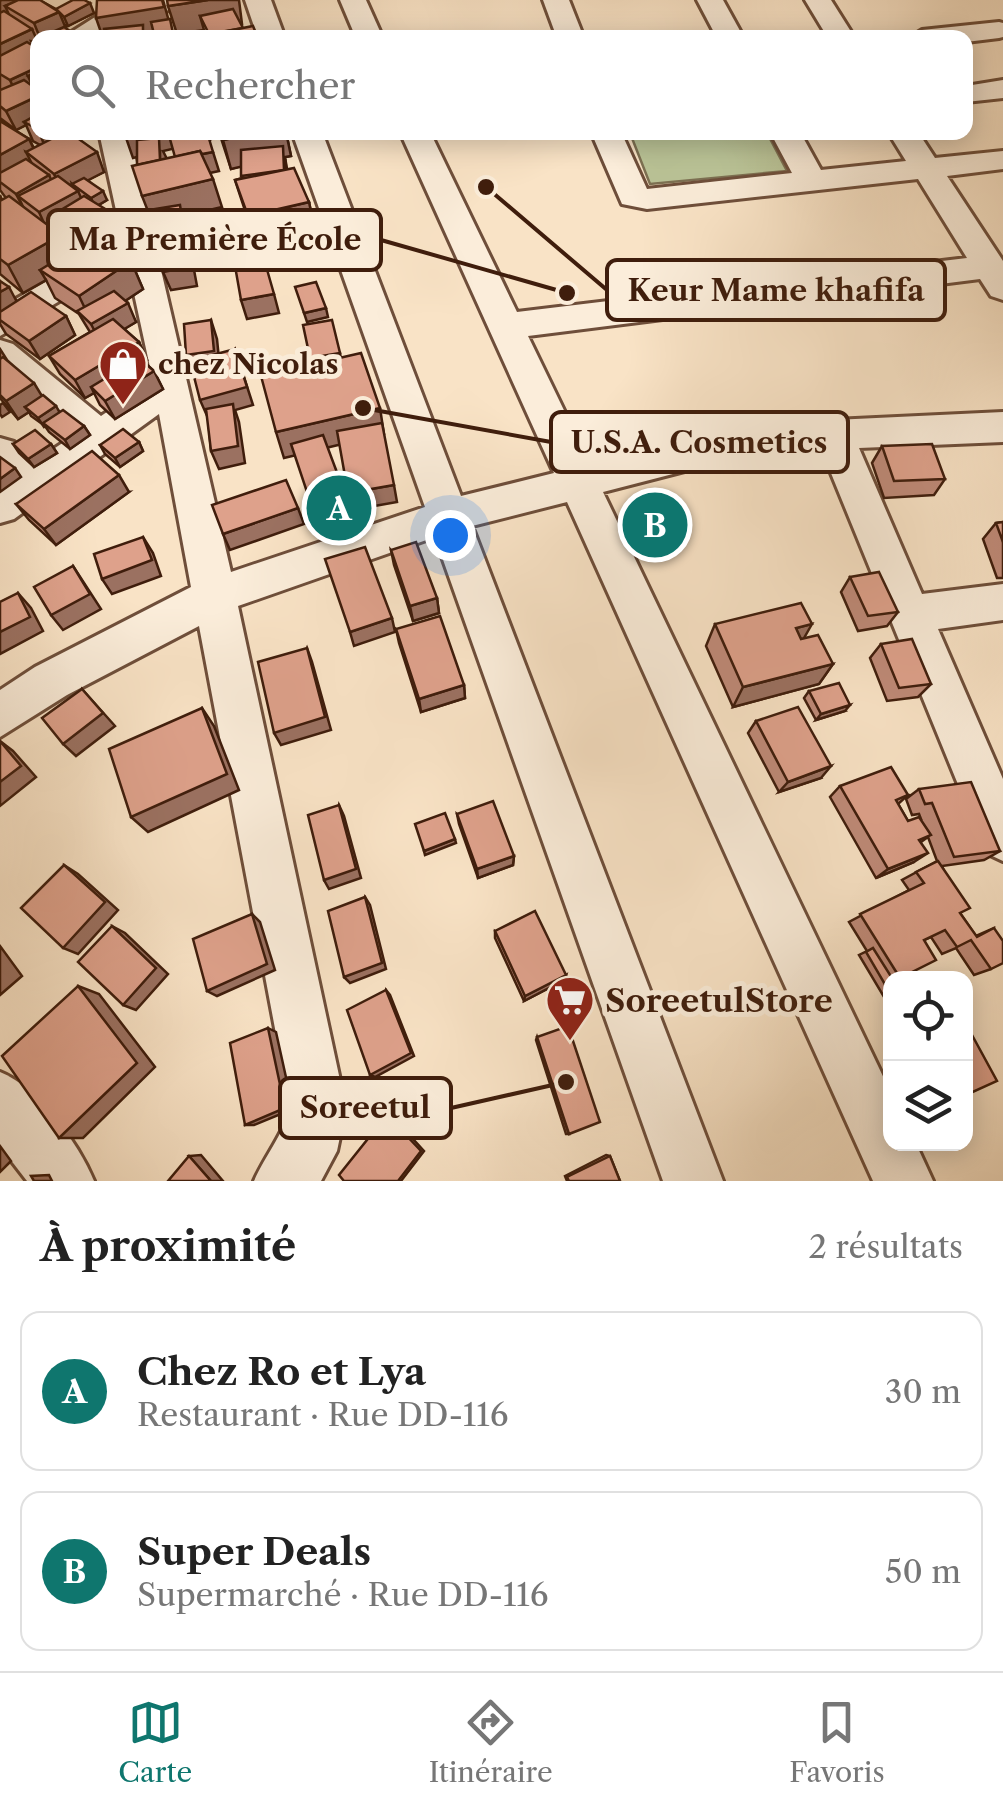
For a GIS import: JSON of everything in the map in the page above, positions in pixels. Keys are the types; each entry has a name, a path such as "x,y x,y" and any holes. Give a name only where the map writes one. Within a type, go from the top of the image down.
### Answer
{"street":[{"path":"89,30 114,6 183,0"},
{"path":"258,0 269,30"},
{"path":"352,0 366,30"},
{"path":"556,0 567,30"},
{"path":"710,0 727,30"},
{"path":"818,0 837,30"},
{"path":"974,0 1001,33"},
{"path":"973,35 1001,33"},
{"path":"973,93 1003,89"},
{"path":"98,140 136,240 172,386 318,1108 308,1151 284,1181"},
{"path":"310,140 694,1181"},
{"path":"419,140 581,480 903,1181"},
{"path":"610,140 634,196 647,199 1003,160"},
{"path":"789,140 812,181"},
{"path":"507,326 993,260 908,140"},
{"path":"0,324 136,240"},
{"path":"0,353 99,436"},
{"path":"0,507 172,386"},
{"path":"0,716 51,682 215,596 447,516 700,452 834,435 1003,428"},
{"path":"834,435 1003,836"},
{"path":"0,453 32,484"},
{"path":"911,614 1003,602"},
{"path":"0,1100 64,1181"}],"green space":[{"path":"633,140 771,140 787,171 650,184"}],"building":[{"path":"18,0 40,0 59,12 34,23 5,6"},
{"path":"73,0 90,3 64,17 56,9"},
{"path":"97,0 162,0 164,7 96,18"},
{"path":"167,0 208,0 168,6"},
{"path":"233,9 243,28 207,30 200,16"},
{"path":"4,11 32,29 0,44 0,13"},
{"path":"170,19 172,30 153,30 151,22"},
{"path":"143,25 143,30 104,29"},
{"path":"27,42 30,71 10,80 0,74 0,56"},
{"path":"24,80 30,84 30,100 6,111 0,106 0,90"},
{"path":"0,121 29,139 0,155"},
{"path":"49,140 80,140 97,152 54,174 26,152"},
{"path":"137,140 159,140 160,160 137,165"},
{"path":"170,140 209,140 213,152 175,157"},
{"path":"283,146 284,170 241,176 241,150"},
{"path":"200,151 213,179 142,196 132,166"},
{"path":"26,159 49,175 16,194 0,182 0,173"},
{"path":"294,168 309,202 248,216 235,180"},
{"path":"58,176 78,191 39,212 18,196"},
{"path":"84,178 103,191 91,198 72,184"},
{"path":"9,196 61,235 8,265 0,259 0,201"},
{"path":"84,196 120,218 87,239 51,216"},
{"path":"180,205 184,230 158,234 155,209"},
{"path":"95,236 131,261 79,296 40,270"},
{"path":"186,242 190,267 163,272 160,246"},
{"path":"264,259 274,294 241,300 235,266"},
{"path":"316,282 326,308 304,313 295,287"},
{"path":"114,291 128,303 91,324 77,311"},
{"path":"31,292 66,316 29,341 0,320 0,312"},
{"path":"113,319 139,342 75,380 49,356"},
{"path":"211,320 214,351 186,355 184,324"},
{"path":"332,320 340,353 310,358 303,325"},
{"path":"235,349 247,387 200,400 190,361"},
{"path":"361,353 380,408 276,432 261,376"},
{"path":"3,357 34,383 6,401 0,395"},
{"path":"139,358 154,371 105,401 91,387"},
{"path":"43,395 56,406 38,418 25,407"},
{"path":"233,404 238,446 211,451 206,409"},
{"path":"63,410 84,426 65,440 43,423"},
{"path":"382,423 394,485 348,493 337,431"},
{"path":"123,429 139,442 115,458 100,445"},
{"path":"35,430 51,444 28,459 13,444"},
{"path":"323,435 345,494 311,504 291,444"},
{"path":"932,444 945,479 894,481 882,446"},
{"path":"92,451 119,475 44,529 16,504"},
{"path":"0,457 15,468 0,479"},
{"path":"286,480 298,508 223,534 212,505"},
{"path":"1003,522 1003,542 996,523"},
{"path":"143,537 152,560 102,579 94,554"},
{"path":"416,542 437,598 410,606 391,550"},
{"path":"365,547 392,618 350,632 325,559"},
{"path":"73,566 90,594 51,615 34,587"},
{"path":"879,572 898,612 868,616 850,577"},
{"path":"18,593 30,617 0,632 0,602"},
{"path":"801,603 812,624 796,628 801,639 818,635 833,664 743,687 715,624"},
{"path":"440,616 464,685 419,699 396,629"},
{"path":"912,639 931,684 899,688 881,644"},
{"path":"307,648 325,717 274,733 258,662"},
{"path":"839,683 850,705 821,714 809,691"},
{"path":"82,689 103,713 63,744 42,718"},
{"path":"798,707 831,766 788,782 756,721"},
{"path":"202,708 227,774 131,817 109,749"},
{"path":"0,741 21,766 0,782"},
{"path":"891,767 908,795 896,800 908,821 919,817 931,835 919,840 928,853 888,869 840,786"},
{"path":"971,782 1000,851 954,857 932,803 925,804 919,789"},
{"path":"493,801 514,856 477,869 457,814"},
{"path":"339,805 356,869 324,880 308,815"},
{"path":"445,813 455,839 424,851 415,824"},
{"path":"938,861 970,908 960,913 977,937 994,928 1003,941 1003,963 991,969 971,940 957,947 945,930 924,940 936,960 914,971 896,971 860,914 924,883 916,872"},
{"path":"64,865 105,902 63,948 21,908"},
{"path":"365,897 382,963 344,977 328,911"},
{"path":"535,911 566,975 525,996 495,931"},
{"path":"252,914 267,964 207,991 193,939"},
{"path":"112,926 156,968 123,1005 78,962"},
{"path":"873,948 888,971 883,971 883,981 866,952"},
{"path":"78,986 137,1063 59,1138 2,1056"},
{"path":"386,990 411,1053 370,1075 347,1010"},
{"path":"568,1026 600,1122 569,1134 537,1037"},
{"path":"268,1028 285,1108 245,1125 230,1043"},
{"path":"973,1037 997,1081 973,1092"},
{"path":"387,1115 421,1151 398,1181 344,1181 339,1175"},
{"path":"189,1156 211,1181 168,1181"},
{"path":"610,1156 620,1181 569,1181 567,1177"}],"place":[{"name":"Keur Mame khafifa","path":"486,187"},
{"name":"Ma Première École","path":"567,293"},
{"name":"chez Nicolas","path":"123,406"},
{"name":"U.S.A. Cosmetics","path":"363,408"},
{"name":"Chez Ro et Lya","path":"339,508"},
{"name":"Super Deals","path":"655,525"},
{"name":"SoreetulStore","path":"570,1042"},
{"name":"Soreetul","path":"566,1082"}]}
